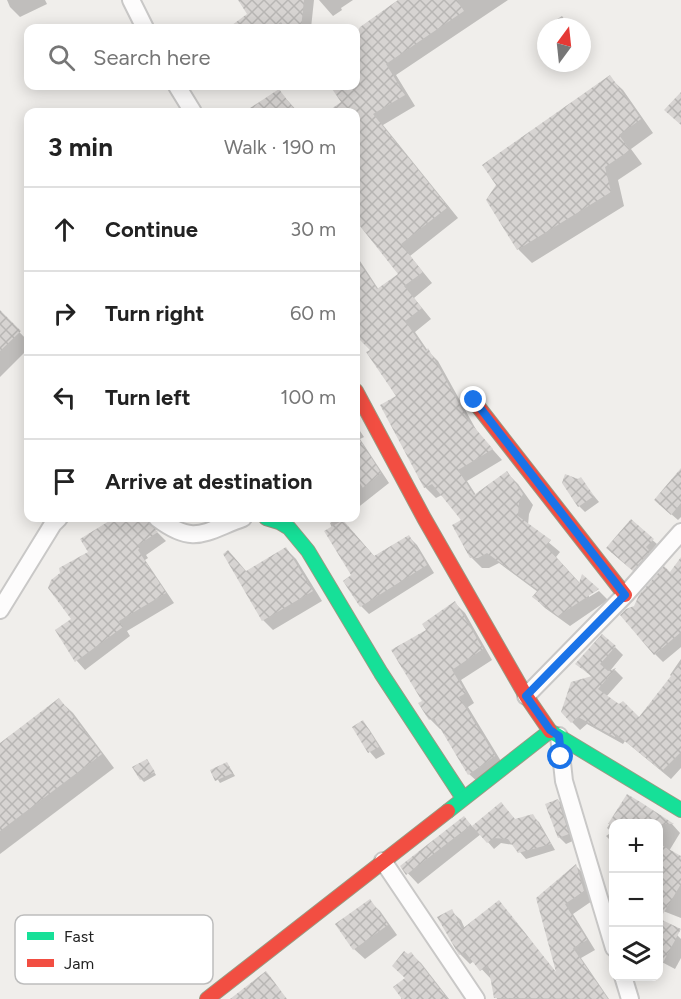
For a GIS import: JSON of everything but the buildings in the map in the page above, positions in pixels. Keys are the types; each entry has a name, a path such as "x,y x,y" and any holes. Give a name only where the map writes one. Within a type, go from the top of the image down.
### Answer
{"street":[{"path":"130,0 143,24"},
{"path":"179,90 191,108"},
{"path":"360,398 424,518 526,696 555,733 675,807 681,790"},
{"path":"474,400 625,595"},
{"path":"0,610 56,522"},
{"path":"164,522 175,530 189,535 207,532 233,522"},
{"path":"279,522 289,528 308,551 381,673 463,798"},
{"path":"526,696 625,595 681,532"},
{"path":"207,999 463,798 555,733"},
{"path":"555,733 564,781 609,931"},
{"path":"383,861 476,999"},
{"path":"625,981 630,999"}],"traffic: fast":[{"path":"279,522 289,528 308,551 381,673 463,798"},
{"path":"448,811 550,731 681,810"}],"traffic: jam":[{"path":"360,398 424,518 526,696 550,731"},
{"path":"473,400 625,595"},
{"path":"207,999 448,811"}],"route":[{"path":"474,400 625,595 526,696 550,730 559,736 561,757"}]}
